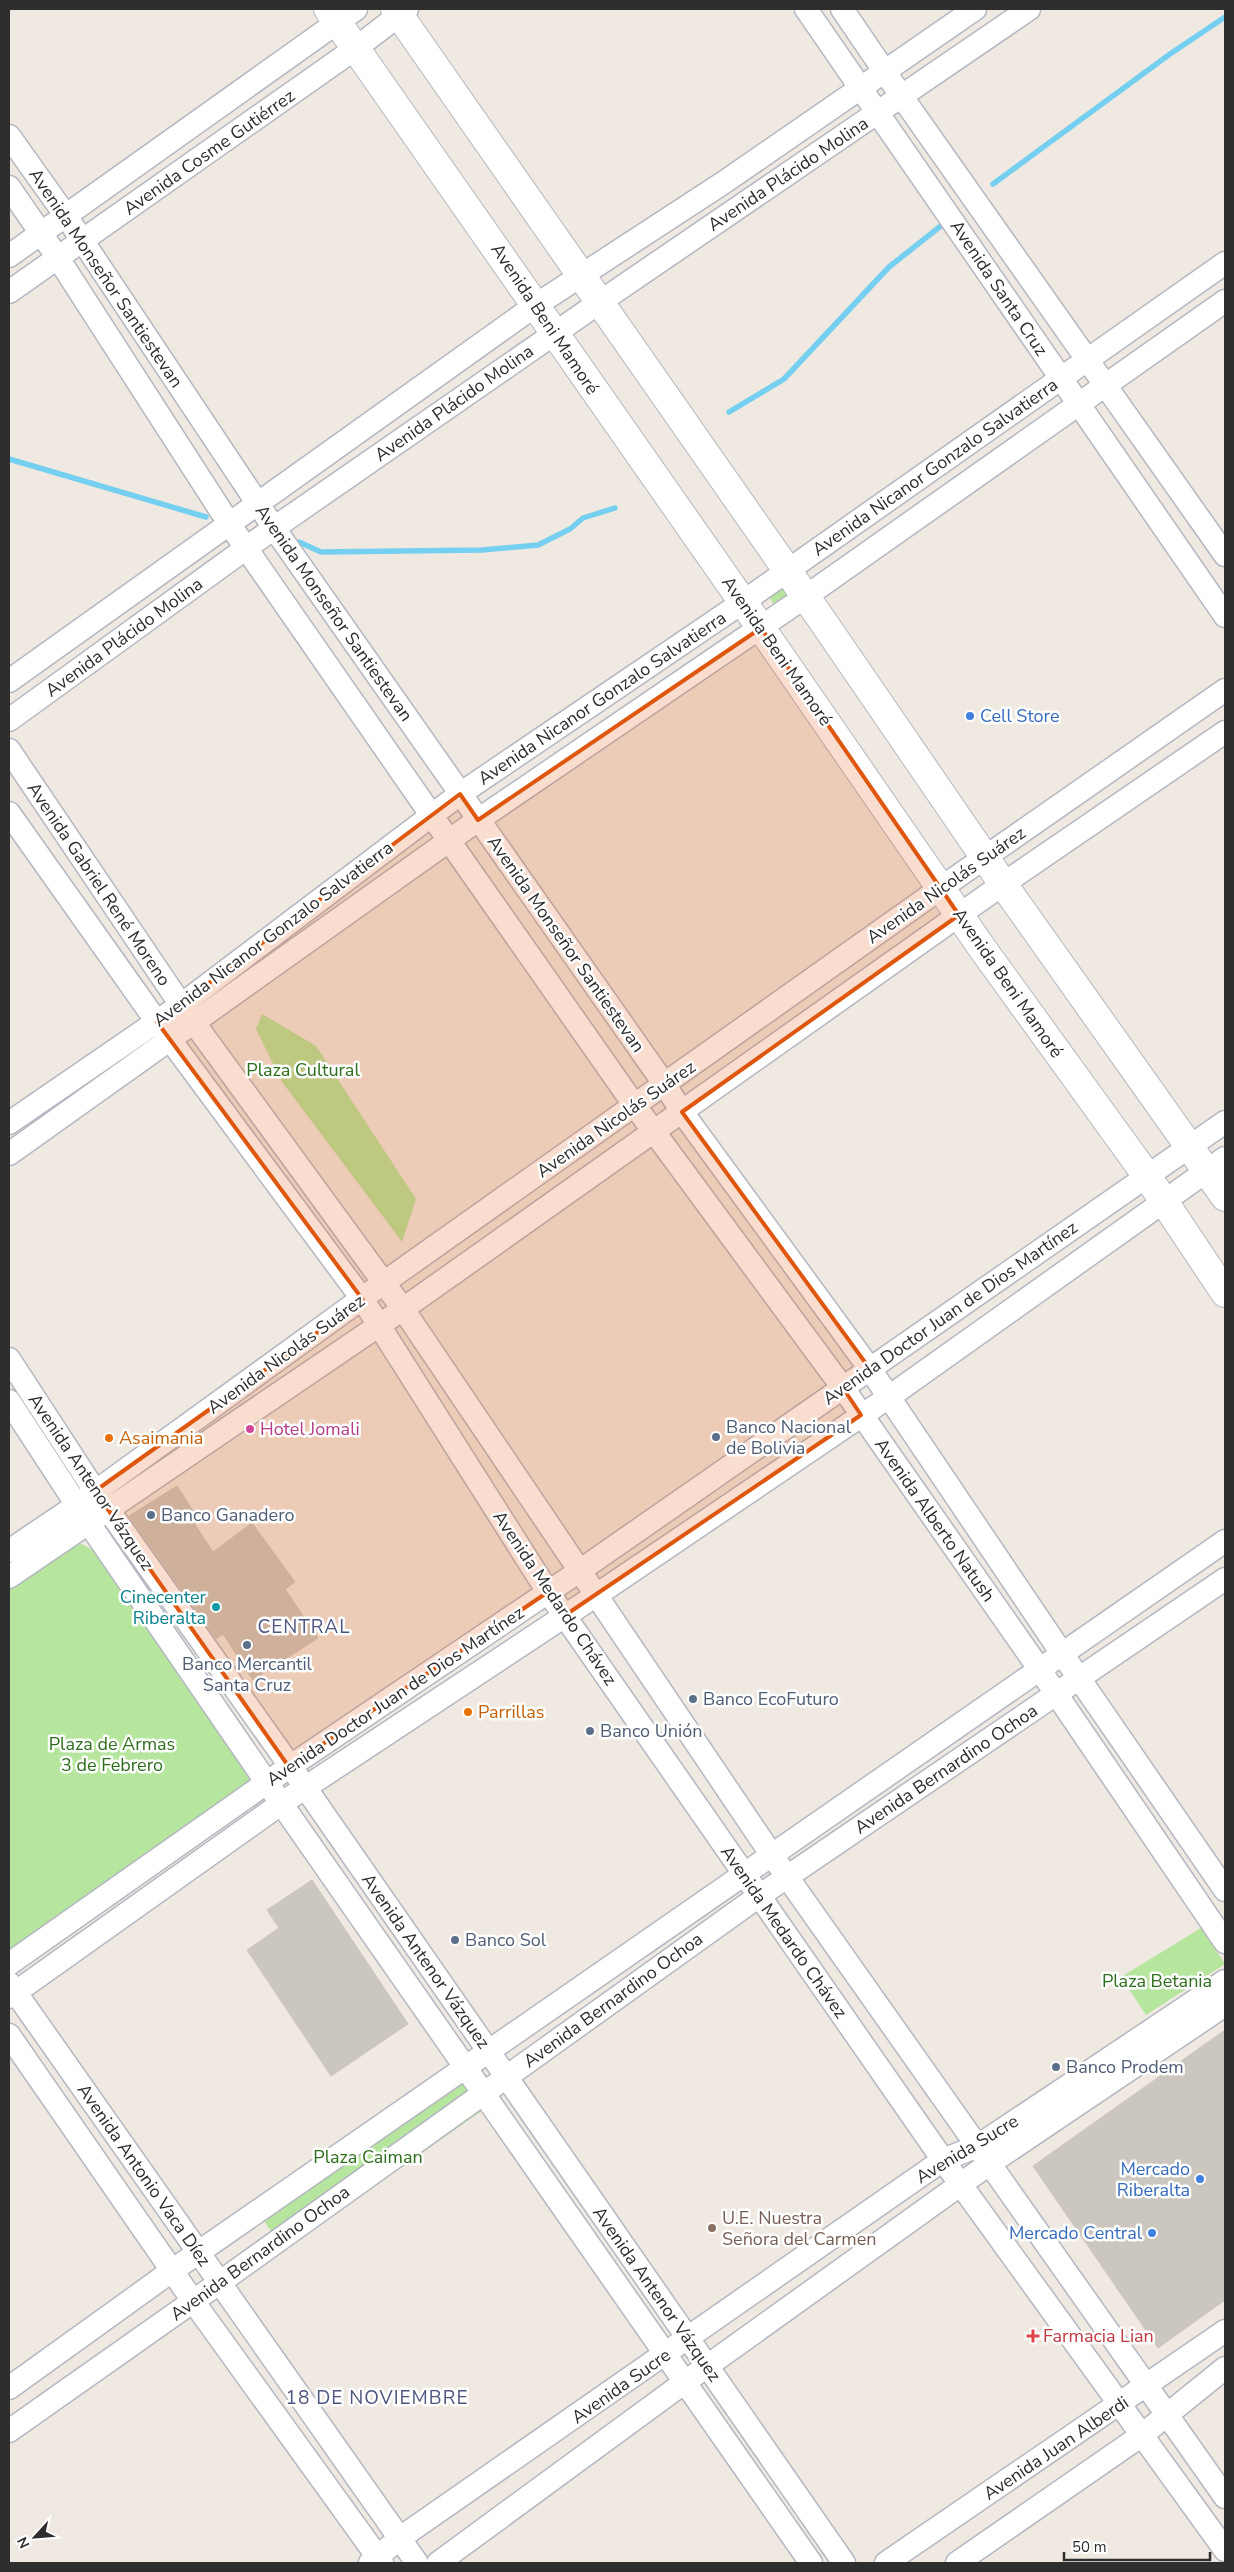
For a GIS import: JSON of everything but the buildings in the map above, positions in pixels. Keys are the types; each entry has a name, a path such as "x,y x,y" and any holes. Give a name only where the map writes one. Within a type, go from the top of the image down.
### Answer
{"street":[{"name":"Avenida Santa Cruz","path":"806,9 879,112 1061,380 1079,403 1225,616"},
{"name":"Avenida Santa Cruz","path":"842,9 902,98 1225,556"},
{"name":"Avenida Plácido Molina","path":"9,681 536,305 723,183 975,9"},
{"name":"Avenida Plácido Molina","path":"9,720 274,528 600,302 902,98 1029,9"},
{"name":"Avenida Cosme Gutiérrez","path":"9,292 356,48 401,11"},
{"path":"401,11 1003,884 1169,1114 1189,1148 1216,1164 1225,1196"},
{"name":"Avenida Cosme Gutiérrez","path":"9,256 341,13"},
{"name":"Avenida Beni Mamoré","path":"341,13 356,48 959,915 1147,1176 1225,1293"},
{"name":"Avenida Monseñor Santiestevan","path":"9,136 66,216 274,528 665,1085"},
{"name":"Avenida Monseñor Santiestevan","path":"9,187 58,258 230,525 636,1106"},
{"name":"Avenida Nicanor Gonzalo Salvatierra","path":"9,1154 164,1030 181,1005 460,794 743,602 1225,263"},
{"name":"Avenida Nicanor Gonzalo Salvatierra","path":"9,1123 164,1030 195,1022 450,842 478,820 761,628 1225,301"},
{"name":"Avenida Nicolás Suárez","path":"9,1578 92,1507 382,1284 636,1106 941,888 1225,690"},
{"name":"Avenida Nicolás Suárez","path":"9,1551 92,1507 378,1326 1003,884 1225,732"},
{"name":"Avenida Gabriel René Moreno","path":"9,750 181,1005 382,1284"},
{"name":"Avenida Gabriel René Moreno","path":"9,813 164,1030 363,1300"},
{"name":"Avenida Alberto Natush","path":"665,1085 682,1112 870,1369 1080,1680 1225,1890"},
{"name":"Avenida Alberto Natush","path":"636,1106 862,1415 1040,1670 1225,1942"},
{"name":"Avenida Doctor Juan de Dios Martínez","path":"9,1964 289,1767 578,1572 1225,1122"},
{"name":"Avenida Doctor Juan de Dios Martínez","path":"11,1991 304,1787 594,1596 862,1415 1164,1203 1216,1164"},
{"name":"Avenida Medardo Chávez","path":"382,1284 403,1309 594,1596 771,1854 1225,2496"},
{"name":"Avenida Medardo Chávez","path":"363,1300 564,1616 943,2160 1225,2550"},
{"name":"Avenida Antenor Vázquez","path":"9,1359 92,1507 267,1783 811,2563"},
{"path":"9,1401 92,1507"},
{"name":"Avenida Antenor Vázquez","path":"92,1507 304,1787 844,2563"},
{"name":"Avenida Bernardino Ochoa","path":"9,2388 173,2270 743,1873 1063,1655 1225,1541"},
{"name":"Avenida Bernardino Ochoa","path":"9,2430 219,2283 787,1876 1080,1680 1225,1579"},
{"name":"Avenida Sucre","path":"438,2563 707,2366 961,2185 984,2155 1225,1982"},
{"name":"Avenida Antonio Vaca Díez","path":"11,1991 200,2252 219,2283 417,2563"},
{"name":"Avenida Sucre","path":"376,2561 400,2538 666,2355 943,2160 984,2155 1225,2005"},
{"name":"Avenida Antonio Vaca Díez","path":"9,2035 376,2561"},
{"name":"Avenida Juan Alberdi","path":"886,2563 1148,2386 1225,2331"},
{"name":"Avenida Juan Alberdi","path":"957,2563 1142,2435 1225,2368"}],"highlighted area":[{"path":"761,628 959,915 682,1112 870,1369 843,1388 861,1415 564,1616 548,1592 289,1767 95,1491 363,1300 157,1022 460,794 478,820"}],"green space":[{"path":"777,583 793,596 774,605 768,595"},
{"name":"Plaza Cultural","path":"262,1014 316,1046 416,1199 402,1242 282,1082 256,1029"},
{"name":"Plaza de Armas 3 de Febrero","path":"82,1544 94,1551 251,1770 248,1786 11,1949 9,1948 9,1588 67,1547"},
{"name":"Plaza Betania","path":"1201,1928 1225,1964 1146,2015 1121,1977"},
{"name":"Plaza Caiman","path":"452,2065 483,2110 284,2250 253,2205"}],"waterway":[{"path":"993,184 1170,54 1225,17"},
{"path":"729,412 784,379 889,267 942,225"},
{"path":"9,459 206,517"},
{"path":"299,542 321,552 482,550 538,545 570,529 583,518 615,508"}],"place":[{"name":"Cell Store","path":"970,716"},
{"name":"Hotel Jomali","path":"250,1429"},
{"name":"Banco Nacional de Bolivia","path":"716,1437"},
{"name":"Asaimania","path":"109,1438"},
{"name":"Banco Ganadero","path":"151,1515"},
{"name":"Cinecenter Riberalta","path":"216,1607"},
{"name":"Banco Mercantil Santa Cruz","path":"247,1645"},
{"name":"Banco EcoFuturo","path":"693,1699"},
{"name":"Parrillas","path":"468,1712"},
{"name":"Banco Unión","path":"590,1731"},
{"name":"Banco Sol","path":"455,1940"},
{"name":"Banco Prodem","path":"1056,2067"},
{"name":"Mercado Riberalta","path":"1200,2179"},
{"name":"U.E. Nuestra Señora del Carmen","path":"712,2228"},
{"name":"Mercado Central","path":"1152,2233"},
{"name":"Farmacia Lian","path":"1033,2336"}],"district":[{"name":"CENTRAL","path":"304,1626"},
{"name":"18 DE NOVIEMBRE","path":"377,2397"}]}
